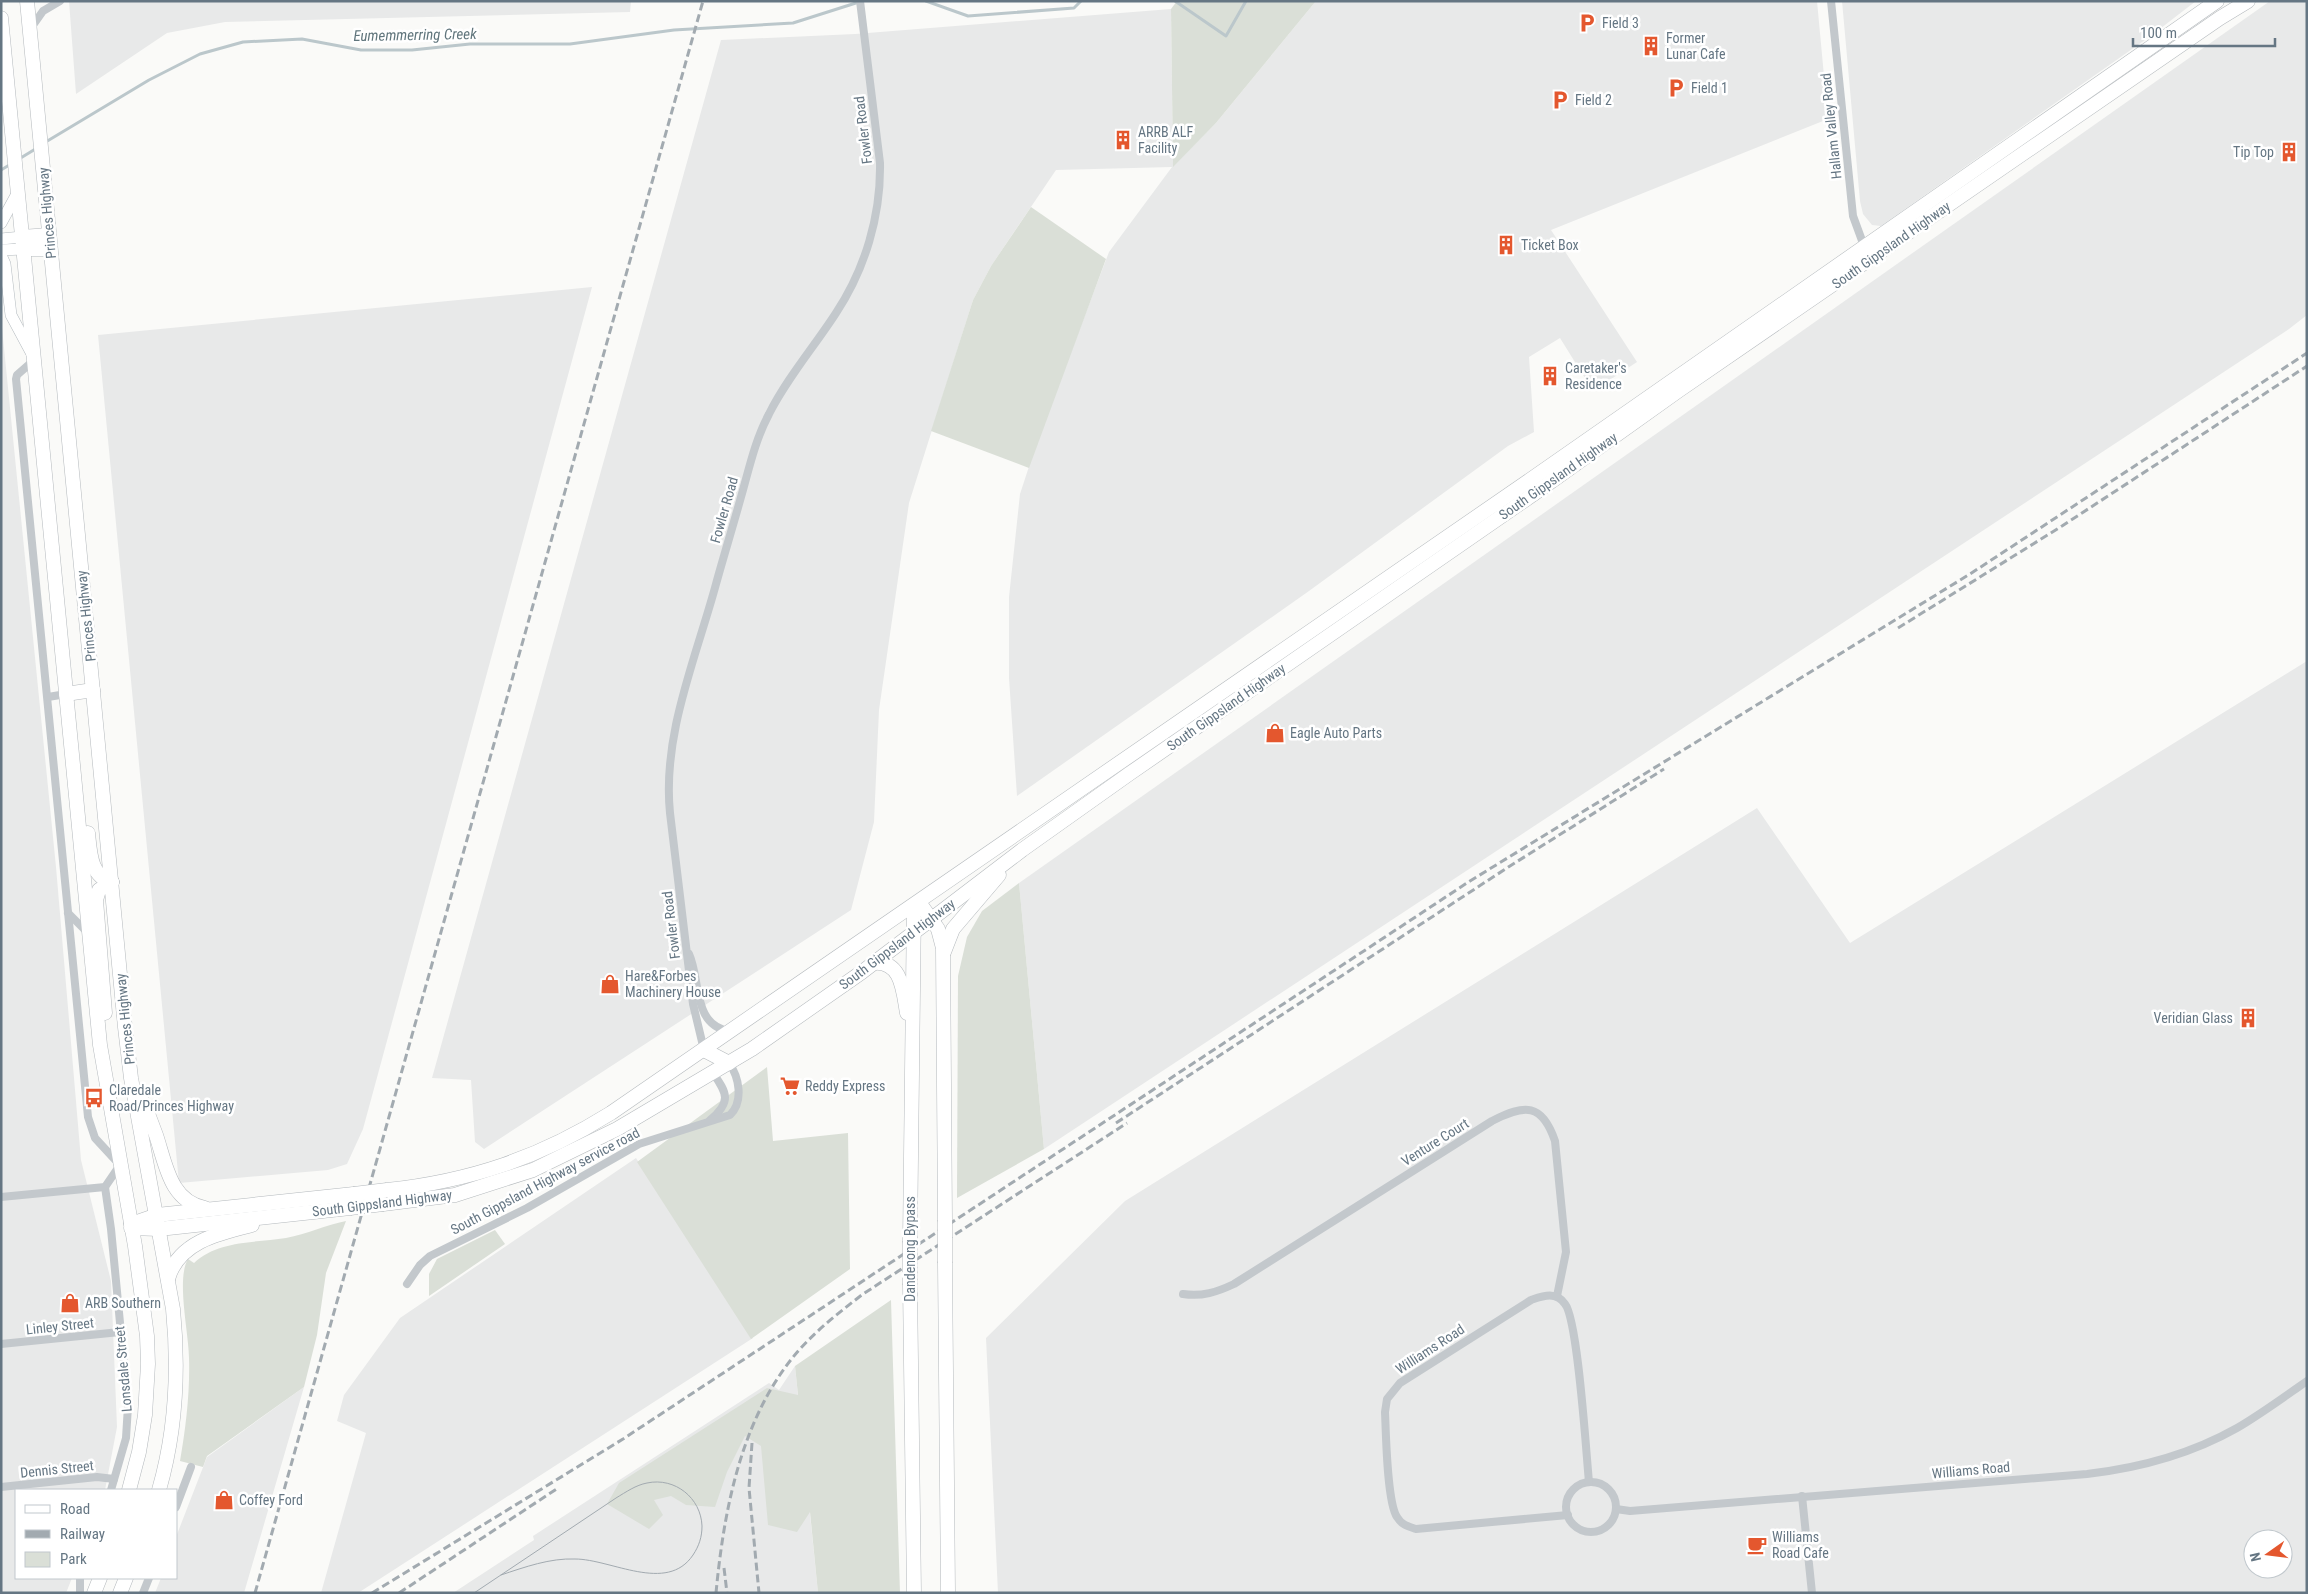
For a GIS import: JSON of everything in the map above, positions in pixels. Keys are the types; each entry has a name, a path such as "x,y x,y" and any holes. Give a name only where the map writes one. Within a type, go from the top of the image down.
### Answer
{"highway":[{"name":"Princes Highway","path":"27,1 123,1009 132,1078 158,1222"},
{"name":"South Gippsland Highway","path":"1868,252 1884,250 2096,86 2217,1"},
{"name":"South Gippsland Highway","path":"158,1222 209,1209 352,1201 385,1197 455,1195 526,1173 561,1158 617,1129 713,1073 867,968 1022,850 1390,593 1531,488 1729,348 1999,162 2103,99 2239,4"},
{"name":"Princes Highway","path":"1,18 88,933 108,1104 131,1226"},
{"path":"2171,34 2179,47"},
{"path":"2096,86 2103,99"},
{"path":"23,243 50,242"},
{"name":"South Gippsland Highway","path":"385,1197 487,1172 554,1146 611,1113 1382,582 1531,488"},
{"path":"1382,582 1390,593"},
{"path":"66,694 93,690"},
{"path":"70,733 82,767 92,861 100,877 112,882"},
{"path":"1120,762 1129,774"},
{"path":"944,957 948,939 956,925 1022,850"},
{"path":"108,1104 108,1037 96,903 98,891 112,882"},
{"path":"917,904 931,919 941,938 944,957 948,1593"},
{"name":"Dandenong Bypass","path":"914,1593 910,1241 914,1051 914,931 917,904"},
{"path":"867,968 888,964 897,974 903,990 914,1051"},
{"path":"704,1050 729,1063"},
{"path":"704,1050 713,1073"},
{"path":"132,1078 154,1129 165,1166 175,1188 189,1203 209,1209"},
{"name":"South Gippsland Highway","path":"131,1226 158,1222 301,1213 352,1201"},
{"path":"168,1280 177,1260 206,1238 301,1213"},
{"path":"158,1222 176,1340 176,1384 173,1426 159,1489"},
{"name":"Lonsdale Street","path":"129,1489 144,1427 148,1364 144,1314 131,1226"},
{"path":"94,1593 100,1579"},
{"path":"120,1593 126,1579"}],"main road":[{"path":"1,223 17,187"},
{"path":"1,239 23,243"},
{"path":"1,250 23,243"},
{"path":"1,255 6,266 11,315 33,359"}],"street":[{"path":"30,29 43,11 60,1"},
{"name":"Fowler Road","path":"704,1050 694,1010 668,800 668,775 675,729 759,436 786,384 844,300 862,262 872,231 880,190 880,163 860,1"},
{"name":"Hallam Valley Road","path":"1831,1 1853,216 1868,252"},
{"path":"1,1197 105,1187 120,1165 94,1138 89,1122 16,379 17,375 33,359"},
{"path":"48,697 66,694"},
{"path":"68,913 88,933"},
{"path":"686,948 695,968 704,1014 716,1027 732,1031"},
{"name":"South Gippsland Highway service road","path":"407,1284 422,1263 437,1252 527,1208 640,1144 730,1114 736,1106 737,1079 729,1063"},
{"path":"709,1121 721,1110 726,1098 724,1089 713,1073"},
{"name":"Venture Court","path":"1183,1294 1195,1296 1216,1292 1234,1284 1492,1121 1512,1111 1529,1109 1541,1114 1550,1127 1555,1141 1566,1252 1557,1296"},
{"name":"Lonsdale Street","path":"105,1187 111,1230 128,1412 126,1438 111,1489"},
{"name":"Williams Road","path":"1557,1296 1546,1295 1531,1300 1400,1383 1387,1399 1384,1412 1392,1499 1396,1515 1404,1526 1416,1529 1568,1515"},
{"path":"1557,1296 1566,1305 1573,1332 1589,1482"},
{"name":"Linley Street","path":"1,1344 120,1332"},
{"name":"Williams Road","path":"1616,1509 1630,1511 2087,1474 2134,1467 2180,1452 2227,1433 2253,1418 2307,1381"},
{"path":"178,1502 191,1467"},
{"name":"Dennis Street","path":"1,1487 96,1477 114,1479"},
{"path":"1589,1482 1598,1482 1612,1492 1616,1509 1609,1524 1594,1532 1577,1527 1568,1515 1568,1497 1573,1490 1589,1482"},
{"path":"1802,1496 1812,1593"},
{"path":"80,1579 80,1593"},
{"path":"143,1593 149,1579"}],"shaded area":[{"path":"69,1 631,1 630,12 225,22 167,33 76,94"},
{"path":"1316,1 1817,1 1828,119 1551,230 1637,362 1593,391 1560,338 1529,357 1534,432 1508,446 1309,591 1017,796 1009,678 1009,597 1020,494 1039,436 1109,252 1172,167 1056,170 991,266 973,300 909,503 879,710 874,822 851,910 484,1149 475,1142 471,1080 432,1078 721,40 855,34 1171,9 1173,166 1216,123"},
{"path":"1842,1 2196,1 2152,35 1881,226 1872,225 1863,214 1860,201"},
{"path":"2270,1 2307,1 2307,315 2289,329 1044,1149 1019,883"},
{"path":"592,287 363,1129 347,1164 328,1170 179,1183 98,335"},
{"path":"1,318 56,867 81,1160 111,1281 117,1427 105,1489 15,1489 15,1579 72,1579 66,1593 1,1593"},
{"path":"2307,661 2307,1593 998,1593 986,1338 1125,1201 1757,808 1850,943"},
{"path":"636,1158 753,1338 358,1593 321,1593 366,1433 337,1421 344,1395 400,1318"},
{"path":"795,1366 818,1593 453,1593 534,1540 533,1536 769,1383 779,1390"},
{"path":"304,1387 244,1593 155,1593 161,1579 178,1579 178,1532 207,1457"}],"green space":[{"path":"1177,1 1316,1 1216,123 1173,167 1171,9"},
{"path":"1031,207 1106,259 1029,468 931,431 973,300 991,266"},
{"path":"1019,883 1044,1149 957,1198 958,976 967,937 982,911"},
{"path":"767,1067 773,1141 848,1133 850,1269 751,1339 637,1162"},
{"path":"346,1221 326,1273 317,1335 304,1387 207,1456 203,1467 180,1461 186,1423 189,1384 183,1293 183,1280 188,1259 194,1263 214,1250 226,1246 286,1238"},
{"path":"495,1230 505,1244 429,1296 429,1274 437,1259"},
{"path":"891,1300 900,1593 818,1593 810,1512 797,1532 768,1525 761,1446 745,1436 727,1472 715,1507 686,1505 671,1496 654,1500 663,1515 649,1529 607,1504 619,1483 767,1388 798,1395 795,1366"}],"waterway":[{"name":"Eumemmerring Creek","path":"926,1 968,16 1074,8 1081,1"},
{"name":"Eumemmerring Creek","path":"1175,1 1226,36 1246,1"},
{"name":"Eumemmerring Creek","path":"44,143 149,80 200,54 243,42 302,39 361,50 412,50 470,44 570,44 674,30 793,23 859,2"},
{"name":"Eumemmerring Creek","path":"19,159 37,148"},
{"name":"Eumemmerring Creek","path":"1,170 11,164"}],"tram line":[{"path":"474,1593 616,1498 643,1484 667,1483 685,1492 692,1499 700,1516 701,1534 695,1552 682,1566 669,1572 638,1572 589,1560 566,1559 538,1564 501,1575"}],"railway":[{"path":"255,1593 703,1"},
{"path":"372,1593 623,1439 1470,881 1970,574 2307,353"},
{"path":"1898,628 2062,526 2307,366"},
{"path":"1116,1123 1510,866 1664,769"},
{"path":"716,1593 724,1528 739,1464 750,1432 780,1375 800,1349 838,1313 863,1294 1127,1123"},
{"path":"752,1443 749,1488 759,1593"},
{"path":"399,1593 558,1488"},
{"path":"724,1568 727,1593"}],"place":[{"name":"Field 3","path":"1587,23"},
{"name":"Former Lunar Cafe","path":"1651,46"},
{"name":"Field 1","path":"1676,88"},
{"name":"Field 2","path":"1560,100"},
{"name":"ARRB ALF Facility","path":"1123,140"},
{"name":"Tip Top","path":"2289,152"},
{"name":"Ticket Box","path":"1506,245"},
{"name":"Caretaker's Residence","path":"1550,376"},
{"name":"Eagle Auto Parts","path":"1275,733"},
{"name":"Hare&Forbes Machinery House","path":"610,984"},
{"name":"Veridian Glass","path":"2248,1018"},
{"name":"Reddy Express","path":"790,1086"},
{"name":"Claredale Road/Princes Highway","path":"94,1098"},
{"name":"ARB Southern","path":"70,1303"},
{"name":"Coffey Ford","path":"224,1500"},
{"name":"Williams Road Cafe","path":"1757,1545"}]}
